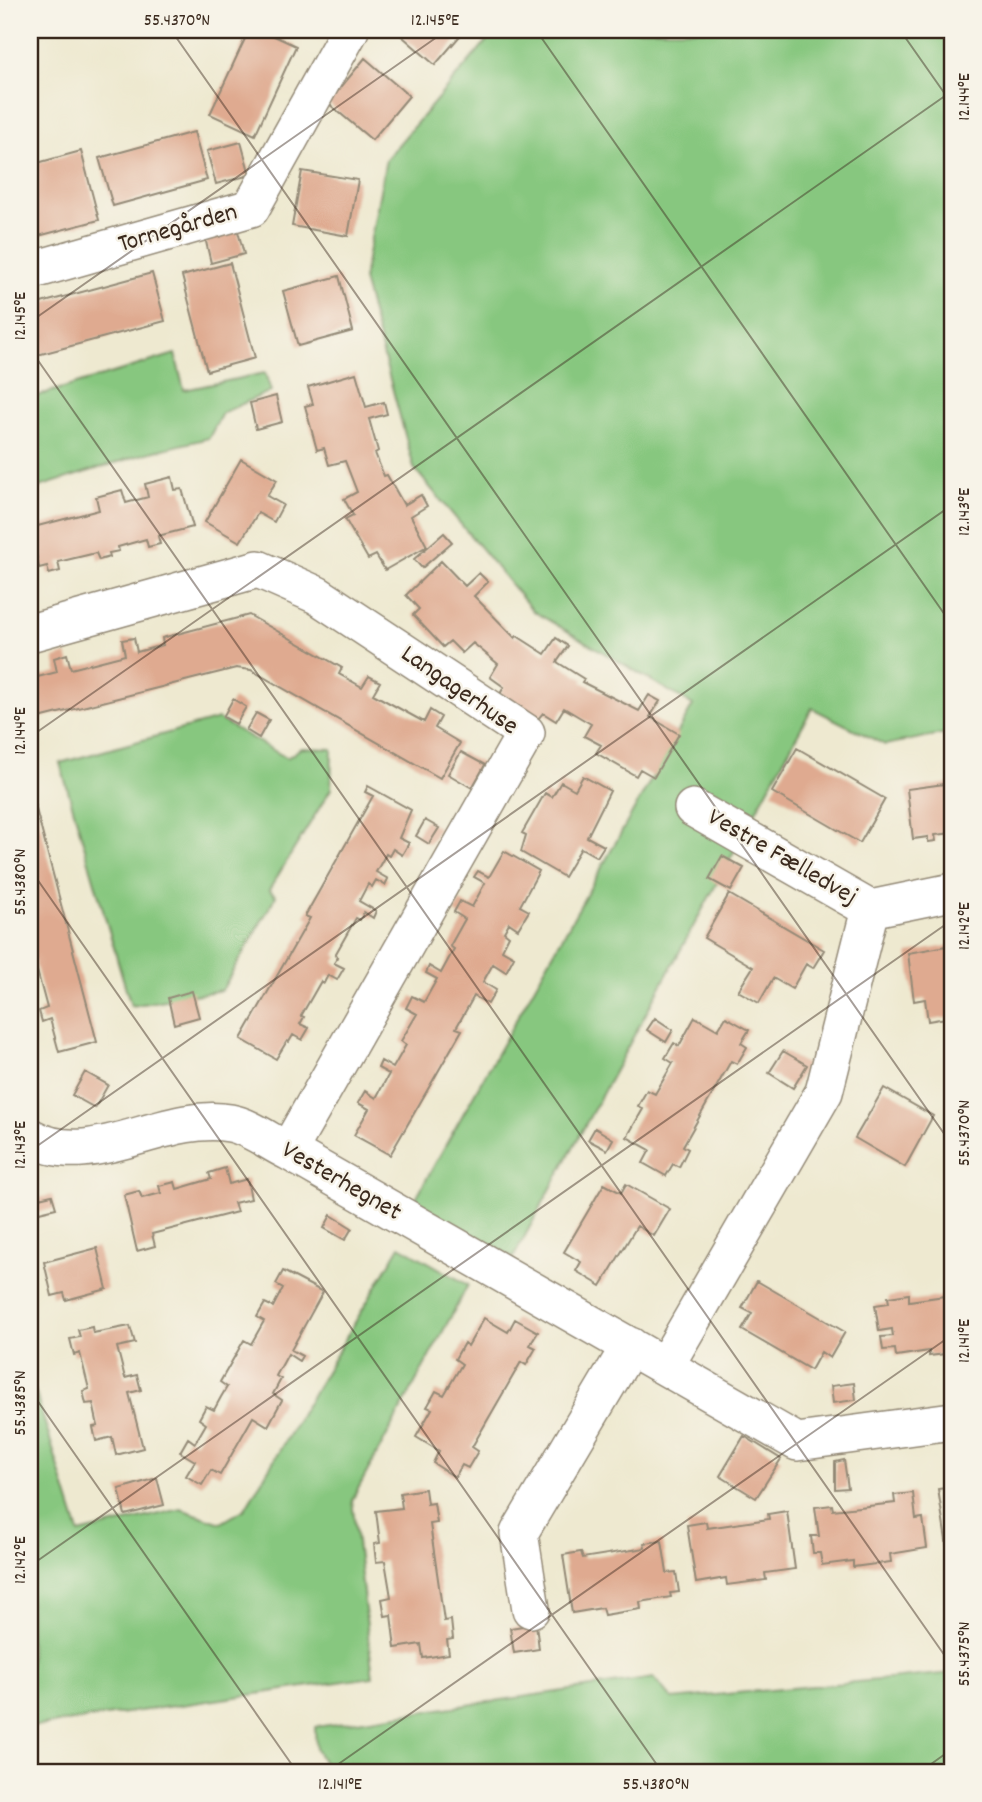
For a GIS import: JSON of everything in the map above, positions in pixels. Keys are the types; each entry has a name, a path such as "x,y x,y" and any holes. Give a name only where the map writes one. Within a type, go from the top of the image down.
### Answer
{"street":[{"name":"Tornegården","path":"30,271 251,208 350,30"},
{"name":"Langagerhuse","path":"30,633 258,569 317,595 526,733 288,1152"},
{"name":"Vestre Fælledvej","path":"693,808 870,909 952,892"},
{"path":"666,1366 824,1092 870,909"},
{"name":"Vesterhegnet","path":"30,1137 61,1150 80,1149 188,1122 232,1123 288,1152 797,1442 952,1421"},
{"path":"531,1609 519,1533 630,1346"}],"green space":[{"path":"496,30 952,30 952,732 885,745 812,708 513,1258 413,1203 693,705 533,611 414,468 363,280 386,159"},
{"path":"175,354 184,390 265,373 271,391 222,413 209,438 147,453 30,490 30,398"},
{"path":"218,719 287,758 301,748 332,749 331,789 269,890 276,896 222,990 131,1006 60,763"},
{"path":"400,1246 468,1285 352,1500 373,1677 30,1727 30,1393 35,1391 79,1533 181,1509 221,1523 245,1509"},
{"path":"952,1673 952,1772 329,1772 316,1749 315,1727 654,1678 672,1699"}],"building":[{"path":"249,30 261,30 296,46 255,135 210,114"},
{"path":"395,30 465,30 435,65"},
{"path":"365,58 409,96 372,140 328,103"},
{"path":"194,132 207,180 113,206 99,158"},
{"path":"241,142 250,175 216,184 207,151"},
{"path":"81,151 99,220 31,238 30,165"},
{"path":"302,171 358,180 348,236 292,226"},
{"path":"235,220 244,254 211,263 203,229"},
{"path":"230,263 255,358 207,371 182,276"},
{"path":"152,273 165,321 30,357 30,306"},
{"path":"339,276 353,331 298,346 283,291"},
{"path":"356,373 366,407 384,402 387,414 369,419 378,451 375,453 384,476 387,475 404,505 421,495 427,506 411,516 427,546 385,570 376,555 368,559 345,519 353,515 344,499 357,492 345,461 329,465 324,448 317,450 305,406 313,404 308,387"},
{"path":"276,396 282,422 256,429 250,403"},
{"path":"241,459 277,480 267,496 283,505 274,522 258,513 240,542 205,522"},
{"path":"172,477 175,490 182,489 193,527 158,536 160,544 148,547 146,539 118,547 119,551 109,553 110,557 99,560 96,553 58,562 60,571 49,574 47,566 39,568 30,528 99,510 96,497 122,490 126,503 148,497 145,484"},
{"path":"444,533 452,542 422,568 414,559"},
{"path":"441,561 465,586 479,573 488,582 474,596 515,638 517,636 545,654 556,638 568,646 557,662 584,679 582,682 639,711 649,695 660,701 650,717 679,734 654,777 640,769 636,776 596,753 601,745 584,736 591,724 564,708 556,721 543,713 538,719 500,694 504,687 490,677 498,664 473,643 462,653 450,641 443,647 413,615 419,609 406,595"},
{"path":"249,615 342,668 339,674 362,687 369,676 380,682 373,694 424,722 430,710 441,717 435,728 460,743 440,778 251,670 236,668 39,718 30,679 57,672 54,658 67,654 71,669 125,655 122,640 134,638 137,652 163,645 162,638"},
{"path":"233,699 246,707 236,724 223,717"},
{"path":"256,713 269,720 259,738 246,730"},
{"path":"797,748 885,799 860,843 772,792"},
{"path":"461,752 485,765 472,788 448,774"},
{"path":"583,776 610,791 587,837 604,846 597,857 581,848 564,877 521,852 526,835 522,833 545,793 552,797 561,782 575,790"},
{"path":"952,783 952,833 935,835 936,841 928,842 928,837 913,839 907,789"},
{"path":"368,786 411,810 399,838 409,843 402,855 393,849 389,856 386,854 376,872 388,879 385,885 376,880 372,887 368,884 359,901 376,911 373,918 364,912 360,920 356,918 335,955 338,957 334,963 344,968 337,980 328,975 324,983 321,981 301,1016 304,1017 300,1024 309,1028 302,1040 293,1035 276,1059 241,1039 310,918 305,916 373,796 365,792"},
{"path":"31,790 97,1042 59,1052 50,1019 42,1022 39,1011 47,1008 30,944"},
{"path":"425,820 439,828 429,844 416,836"},
{"path":"504,851 539,871 520,906 529,911 518,929 509,923 504,932 509,936 502,950 514,957 506,972 493,964 483,982 496,990 488,1004 474,996 456,1028 462,1030 390,1155 354,1135 369,1109 358,1103 365,1091 376,1098 389,1074 378,1068 381,1061 393,1068 406,1045 401,1041 417,1014 406,1008 412,996 424,1002 437,979 426,973 429,966 441,973 454,949 450,946 465,919 454,912 460,901 472,907 485,883 474,877 478,871 489,877"},
{"path":"722,856 744,868 731,891 709,879"},
{"path":"729,894 824,950 813,968 806,964 792,989 773,978 759,1003 738,991 753,967 704,938"},
{"path":"952,945 952,1017 928,1021 925,999 914,1001 908,953"},
{"path":"192,991 199,1017 174,1024 168,998"},
{"path":"695,1017 718,1030 726,1017 749,1030 741,1043 747,1047 737,1064 731,1061 683,1146 688,1149 679,1167 673,1164 666,1176 643,1163 650,1150 627,1137 643,1109 638,1106 647,1090 655,1094 673,1063 665,1058 674,1043 679,1046"},
{"path":"655,1018 673,1030 666,1042 647,1030"},
{"path":"783,1051 807,1065 793,1088 769,1073"},
{"path":"85,1072 108,1085 95,1108 72,1095"},
{"path":"884,1088 933,1116 905,1167 855,1138"},
{"path":"595,1128 613,1139 607,1150 588,1140"},
{"path":"225,1168 229,1184 247,1179 251,1199 234,1203 237,1212 152,1234 155,1246 137,1251 124,1195 139,1191 142,1198 161,1193 159,1186 175,1182 177,1189 211,1179 209,1173"},
{"path":"604,1184 621,1193 626,1184 670,1209 654,1236 637,1226 601,1286 576,1271 581,1262 564,1252"},
{"path":"52,1195 56,1208 31,1214 30,1200"},
{"path":"331,1215 352,1228 345,1240 324,1228"},
{"path":"97,1248 107,1289 66,1300 64,1293 52,1296 44,1262"},
{"path":"283,1271 323,1292 291,1350 302,1356 299,1361 288,1354 276,1376 281,1379 273,1394 282,1400 268,1426 253,1417 220,1475 211,1470 202,1485 186,1476 195,1461 180,1452 188,1438 195,1443 206,1424 199,1419 206,1406 214,1410 227,1387 220,1382 244,1340 251,1344 264,1321 257,1317 265,1303 273,1307 283,1288 276,1284"},
{"path":"757,1281 845,1332 830,1358 821,1352 811,1370 742,1330 752,1313 742,1308"},
{"path":"909,1294 909,1301 952,1295 952,1353 929,1356 929,1351 896,1356 895,1349 883,1350 881,1337 893,1336 892,1329 879,1331 875,1305 889,1303 888,1297"},
{"path":"484,1318 508,1332 515,1319 538,1332 530,1345 536,1348 526,1365 521,1362 472,1447 478,1451 468,1468 462,1465 455,1477 433,1463 439,1451 416,1437 432,1409 427,1407 436,1391 444,1395 462,1364 455,1359 464,1343 468,1346"},
{"path":"130,1326 135,1343 117,1347 125,1378 137,1375 141,1390 129,1393 143,1448 116,1455 112,1437 96,1441 93,1427 98,1426 93,1403 86,1404 83,1391 89,1389 80,1353 74,1355 70,1339 80,1337 78,1330 92,1327 93,1333"},
{"path":"854,1383 856,1400 833,1403 831,1386"},
{"path":"744,1436 781,1459 756,1498 720,1476"},
{"path":"844,1460 848,1488 835,1489 835,1462"},
{"path":"157,1478 164,1505 125,1515 119,1489"},
{"path":"952,1487 952,1546 947,1547 938,1489"},
{"path":"425,1489 427,1504 434,1503 437,1523 430,1524 444,1621 451,1620 453,1639 447,1640 449,1654 423,1658 421,1644 395,1648 391,1615 385,1616 382,1599 391,1597 385,1561 376,1562 374,1544 380,1543 376,1511 402,1508 400,1493"},
{"path":"913,1493 916,1519 923,1518 927,1548 890,1554 891,1562 853,1567 853,1561 822,1565 820,1553 813,1553 811,1536 819,1536 815,1507 832,1505 833,1510 895,1503 894,1495"},
{"path":"787,1511 795,1569 765,1573 766,1580 727,1585 726,1578 696,1583 687,1525 706,1522 707,1528 769,1519 768,1514"},
{"path":"662,1541 667,1573 676,1572 679,1592 670,1593 671,1597 640,1602 641,1609 604,1615 602,1608 572,1613 563,1555 581,1552 583,1558 645,1548 644,1543"},
{"path":"536,1624 539,1649 514,1653 510,1628"}]}
